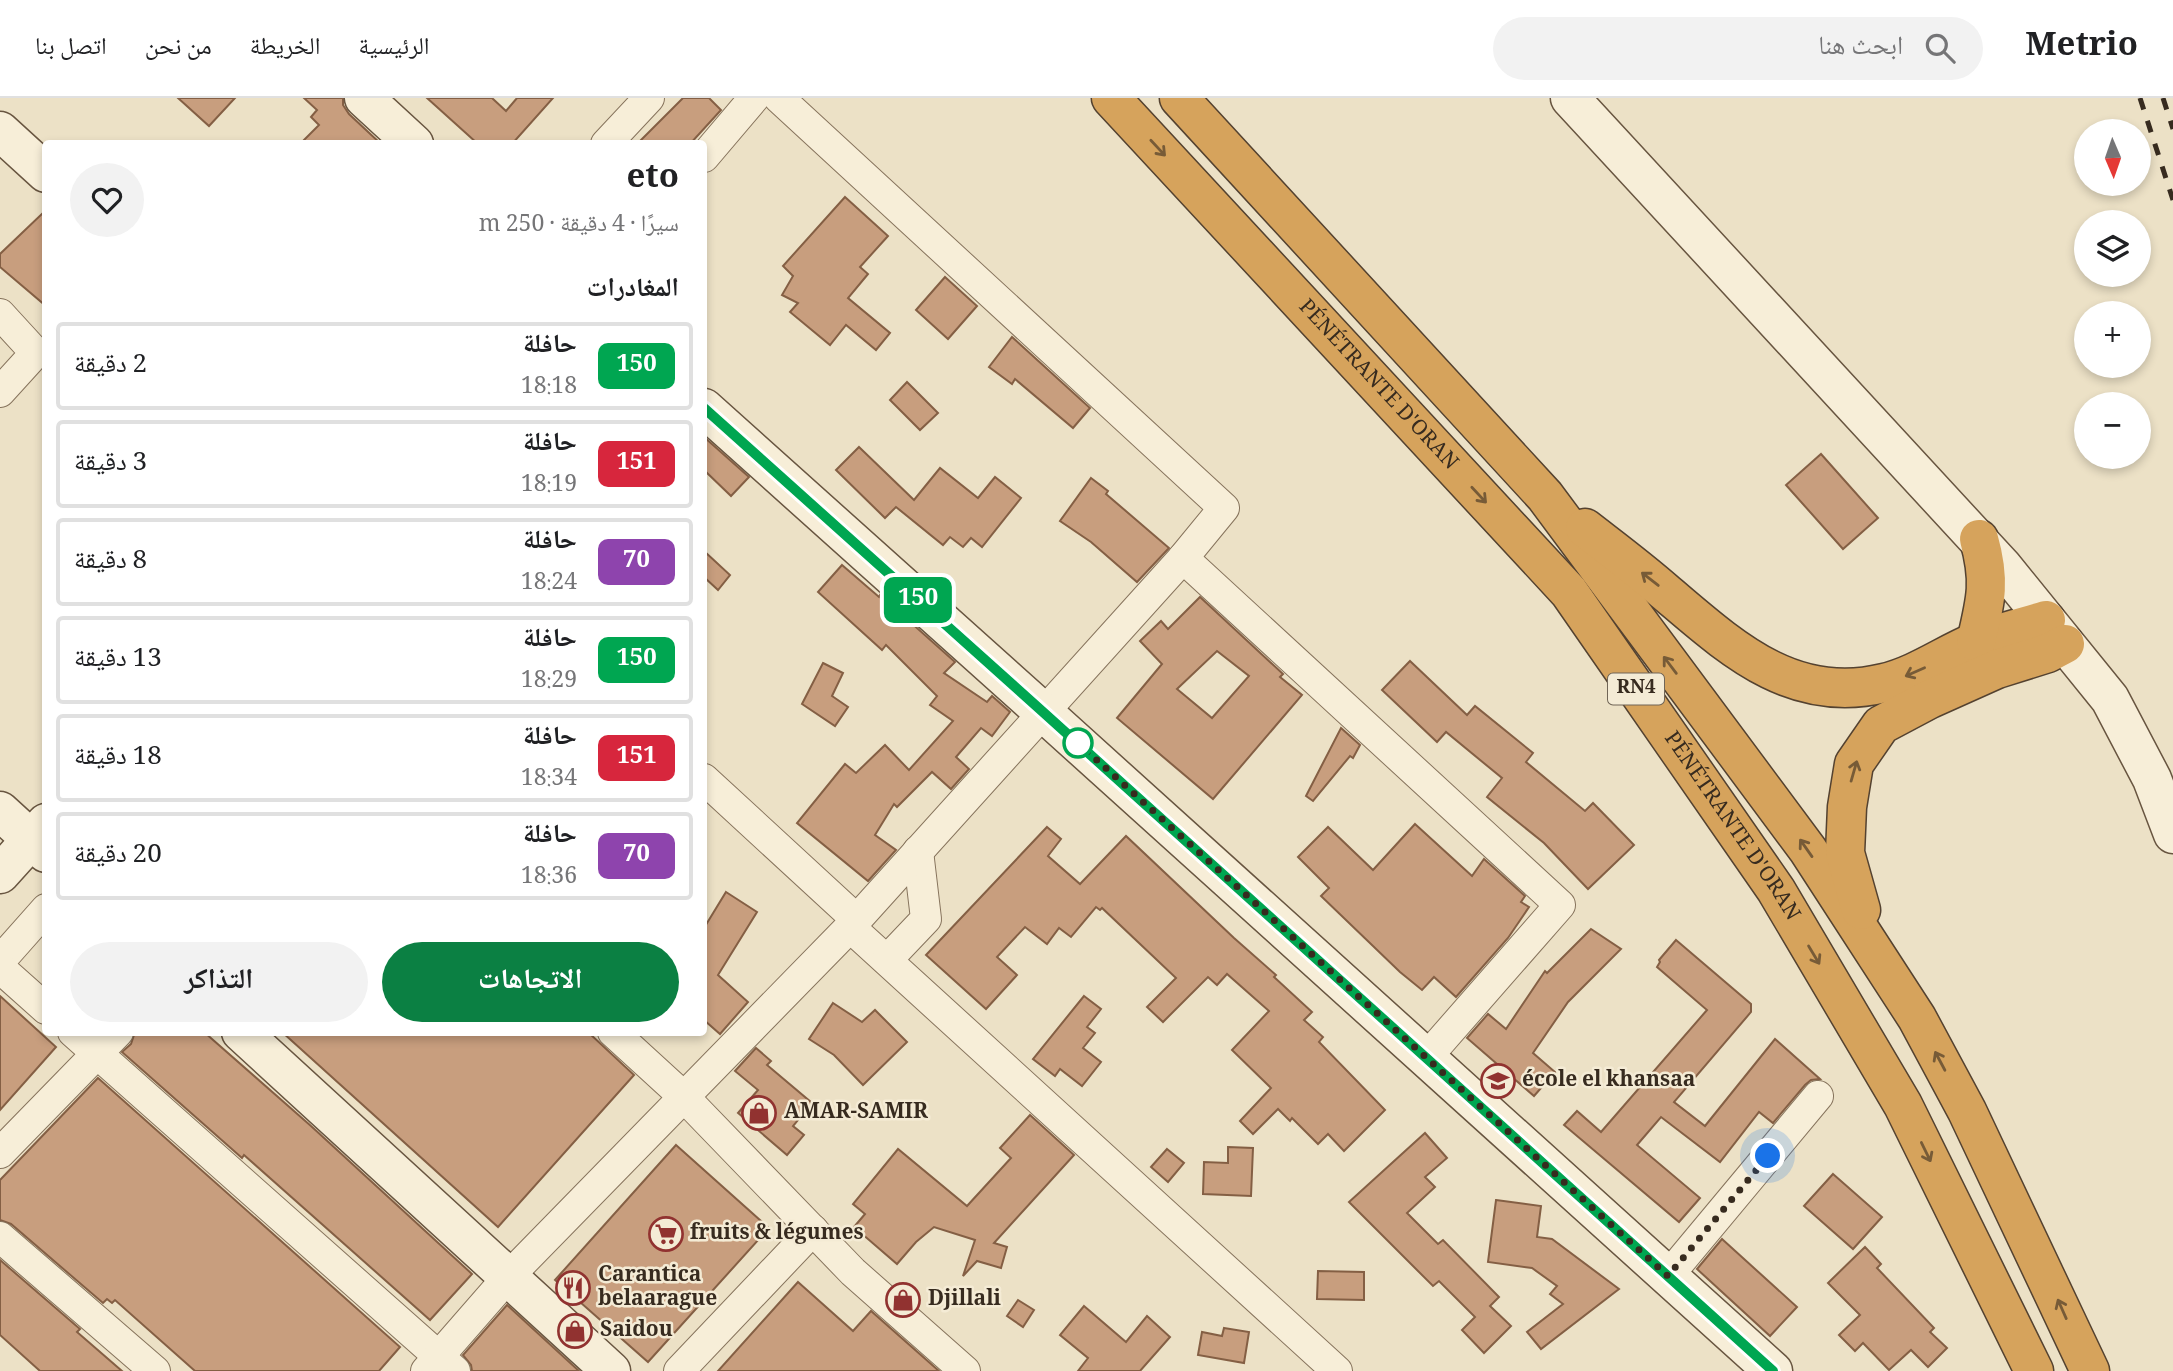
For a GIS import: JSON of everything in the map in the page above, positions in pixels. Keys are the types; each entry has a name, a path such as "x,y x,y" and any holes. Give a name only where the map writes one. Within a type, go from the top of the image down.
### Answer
{"highway":[{"name":"PÉNÉTRANTE D'ORAN","path":"1111,98 1569,592 1776,890 1903,1105 2034,1371"},
{"name":"PÉNÉTRANTE D'ORAN","path":"1179,98 1545,496 1808,850 1917,1018 1967,1111 2090,1371"},
{"path":"1545,496 1661,588 1727,645 1781,675 1814,685 1846,689 1881,684 1910,675 1976,642 2056,632 2048,653 1997,669 1930,699 1881,725 1854,764 1847,807 1845,853 1857,904 1917,1018"},
{"path":"1976,642 1987,590 1986,565 1979,539"}],"street":[{"path":"364,98 410,140"},
{"path":"610,140 649,98"},
{"path":"707,153 754,98"},
{"path":"77,1036 440,1366 508,1276 853,923 1184,558 1224,508 779,98"},
{"path":"1570,98 1979,539 2056,632 2110,699 2152,779 2173,834"},
{"path":"0,131 42,169"},
{"path":"0,314 33,349 30,359 0,392"},
{"path":"707,411 1773,1371"},
{"path":"1184,558 1560,905 1426,1058"},
{"path":"707,782 853,923 887,960 1337,1371"},
{"path":"0,811 41,839 0,874"},
{"path":"887,960 926,919 918,850"},
{"path":"0,961 42,914"},
{"path":"0,968 42,1005"},
{"path":"0,1153 114,1036"},
{"path":"245,1036 611,1371"},
{"path":"617,1036 684,1097 853,1272 964,1371"},
{"path":"1668,1276 1818,1096"},
{"path":"683,1370 813,1230"},
{"path":"0,1237 155,1371"}],"building":[{"path":"178,98 235,98 209,126"},
{"path":"304,98 343,98 343,105 349,114 377,140 304,140 319,125 311,117 317,110"},
{"path":"427,98 492,98 506,111 517,98 553,98 516,140 474,140"},
{"path":"683,98 709,98 721,110 694,140 641,140"},
{"path":"845,197 888,236 860,267 868,274 848,298 890,333 876,350 846,325 830,345 790,312 798,303 782,295 793,276 783,266"},
{"path":"42,214 42,303 0,267 0,254"},
{"path":"945,277 977,306 948,339 916,310"},
{"path":"1012,337 1090,408 1073,428 1015,379 1012,384 989,367"},
{"path":"907,382 938,413 920,430 890,400"},
{"path":"707,440 749,477 731,496 707,473"},
{"path":"859,447 914,500 940,468 978,498 995,477 1021,498 982,547 971,538 963,547 950,537 943,545 896,507 885,518 836,470"},
{"path":"1821,454 1878,518 1843,549 1786,485"},
{"path":"1091,478 1169,548 1137,582 1091,542 1060,521"},
{"path":"707,554 730,575 718,590 707,580"},
{"path":"842,565 955,662 944,673 987,702 992,696 1010,712 992,736 981,728 956,757 969,769 951,789 932,772 897,807 894,804 875,835 896,850 868,881 797,823 845,764 856,773 885,745 909,770 953,721 930,705 937,696 886,645 882,650 818,592"},
{"path":"1200,597 1283,674 1280,677 1302,695 1213,799 1117,718 1162,664 1140,641 1161,621 1168,629","holes":["1217,651 1249,676 1212,718 1177,689"]},
{"path":"1410,661 1467,715 1475,706 1533,753 1526,762 1585,811 1593,803 1634,845 1588,889 1544,843 1487,797 1502,778 1446,732 1437,742 1382,690"},
{"path":"823,663 843,673 832,696 848,707 835,726 802,704"},
{"path":"1341,728 1360,745 1353,758 1350,756 1313,801 1306,796"},
{"path":"1415,824 1472,876 1484,859 1525,896 1521,902 1529,907 1508,938 1456,997 1434,977 1422,990 1400,972 1321,896 1329,888 1298,857 1328,827 1373,870"},
{"path":"1047,827 1061,839 1048,856 1080,884 1126,836 1276,975 1274,977 1312,1012 1304,1020 1323,1037 1319,1042 1385,1110 1344,1151 1328,1134 1318,1144 1292,1118 1290,1121 1278,1109 1253,1134 1240,1121 1271,1088 1232,1050 1269,1011 1227,974 1217,985 1208,977 1163,1022 1147,1007 1176,978 1102,908 1100,910 1096,907 1071,937 1059,928 1047,944 1025,927 997,957 1017,975 986,1009 926,955"},
{"path":"726,892 757,912 718,975 748,1002 720,1034 707,1023 707,923"},
{"path":"1591,929 1621,949 1568,1002 1533,1053 1555,1072 1534,1096 1467,1038 1488,1014 1506,1029 1545,971 1547,973"},
{"path":"1676,940 1751,1004 1751,1012 1674,1102 1705,1126 1775,1039 1820,1079 1811,1080 1805,1085 1773,1123 1759,1112 1720,1162 1661,1117 1637,1145 1700,1198 1679,1222 1564,1125 1577,1111 1601,1132 1707,1010 1657,967 1659,960"},
{"path":"0,996 56,1047 0,1110"},
{"path":"1084,996 1101,1009 1087,1027 1095,1033 1083,1048 1101,1062 1082,1086 1060,1069 1055,1076 1033,1059"},
{"path":"833,1003 862,1022 875,1010 907,1042 863,1085 834,1055 809,1039"},
{"path":"134,1036 209,1036 472,1274 430,1320 244,1155 242,1158 122,1052 131,1044"},
{"path":"286,1036 592,1036 634,1075 498,1227"},
{"path":"756,1048 771,1061 767,1065 812,1103 793,1126 804,1135 787,1155 738,1113 758,1090 735,1071"},
{"path":"98,1078 400,1347 379,1371 195,1371 115,1300 112,1303 107,1299 103,1303 11,1224 0,1220 0,1180"},
{"path":"1030,1115 1074,1155 994,1243 1007,1247 1001,1268 977,1261 963,1276 975,1240 934,1227 916,1242 897,1264 854,1227 865,1214 853,1204 898,1149 967,1206 1011,1158 1000,1148"},
{"path":"1425,1133 1447,1158 1425,1177 1435,1187 1407,1213 1438,1244 1443,1240 1499,1297 1490,1306 1511,1326 1484,1353 1462,1330 1475,1317 1439,1281 1433,1286 1349,1202"},
{"path":"676,1145 769,1228 648,1362 555,1280"},
{"path":"1228,1147 1253,1148 1251,1196 1203,1194 1204,1162 1228,1163"},
{"path":"1167,1149 1184,1163 1168,1182 1151,1167"},
{"path":"1833,1174 1882,1217 1853,1249 1804,1206"},
{"path":"1496,1200 1541,1206 1537,1237 1552,1239 1619,1289 1541,1349 1527,1332 1563,1304 1550,1294 1557,1286 1532,1268 1488,1262"},
{"path":"1722,1239 1797,1307 1770,1336 1697,1269"},
{"path":"1865,1247 1881,1264 1877,1268 1934,1328 1930,1332 1947,1348 1928,1367 1911,1350 1889,1370 1863,1343 1855,1351 1839,1335 1860,1315 1828,1283"},
{"path":"0,1260 80,1329 77,1332 122,1371 40,1371 0,1335"},
{"path":"1318,1271 1364,1272 1364,1300 1317,1299"},
{"path":"798,1282 853,1331 871,1311 939,1371 718,1371"},
{"path":"1018,1300 1034,1310 1023,1327 1007,1316"},
{"path":"507,1305 579,1371 472,1371 463,1355"},
{"path":"1084,1306 1126,1342 1147,1316 1170,1337 1140,1371 1078,1371 1088,1358 1060,1335"},
{"path":"1224,1328 1249,1332 1244,1363 1198,1355 1202,1332 1222,1336"}],"railway":[{"path":"2140,98 2173,200"},
{"path":"2163,98 2173,129"}],"bus line":[{"name":"150","path":"707,411 1773,1371"}],"place":[{"name":"école el khansaa","path":"1498,1081"},
{"name":"AMAR-SAMIR","path":"759,1113"},
{"name":"fruits & légumes","path":"666,1234"},
{"name":"Carantica belaarague","path":"573,1288"},
{"name":"Djillali","path":"903,1300"},
{"name":"Saidou","path":"575,1331"}],"route":[{"path":"1078,743 1668,1276 1768,1156"}]}
